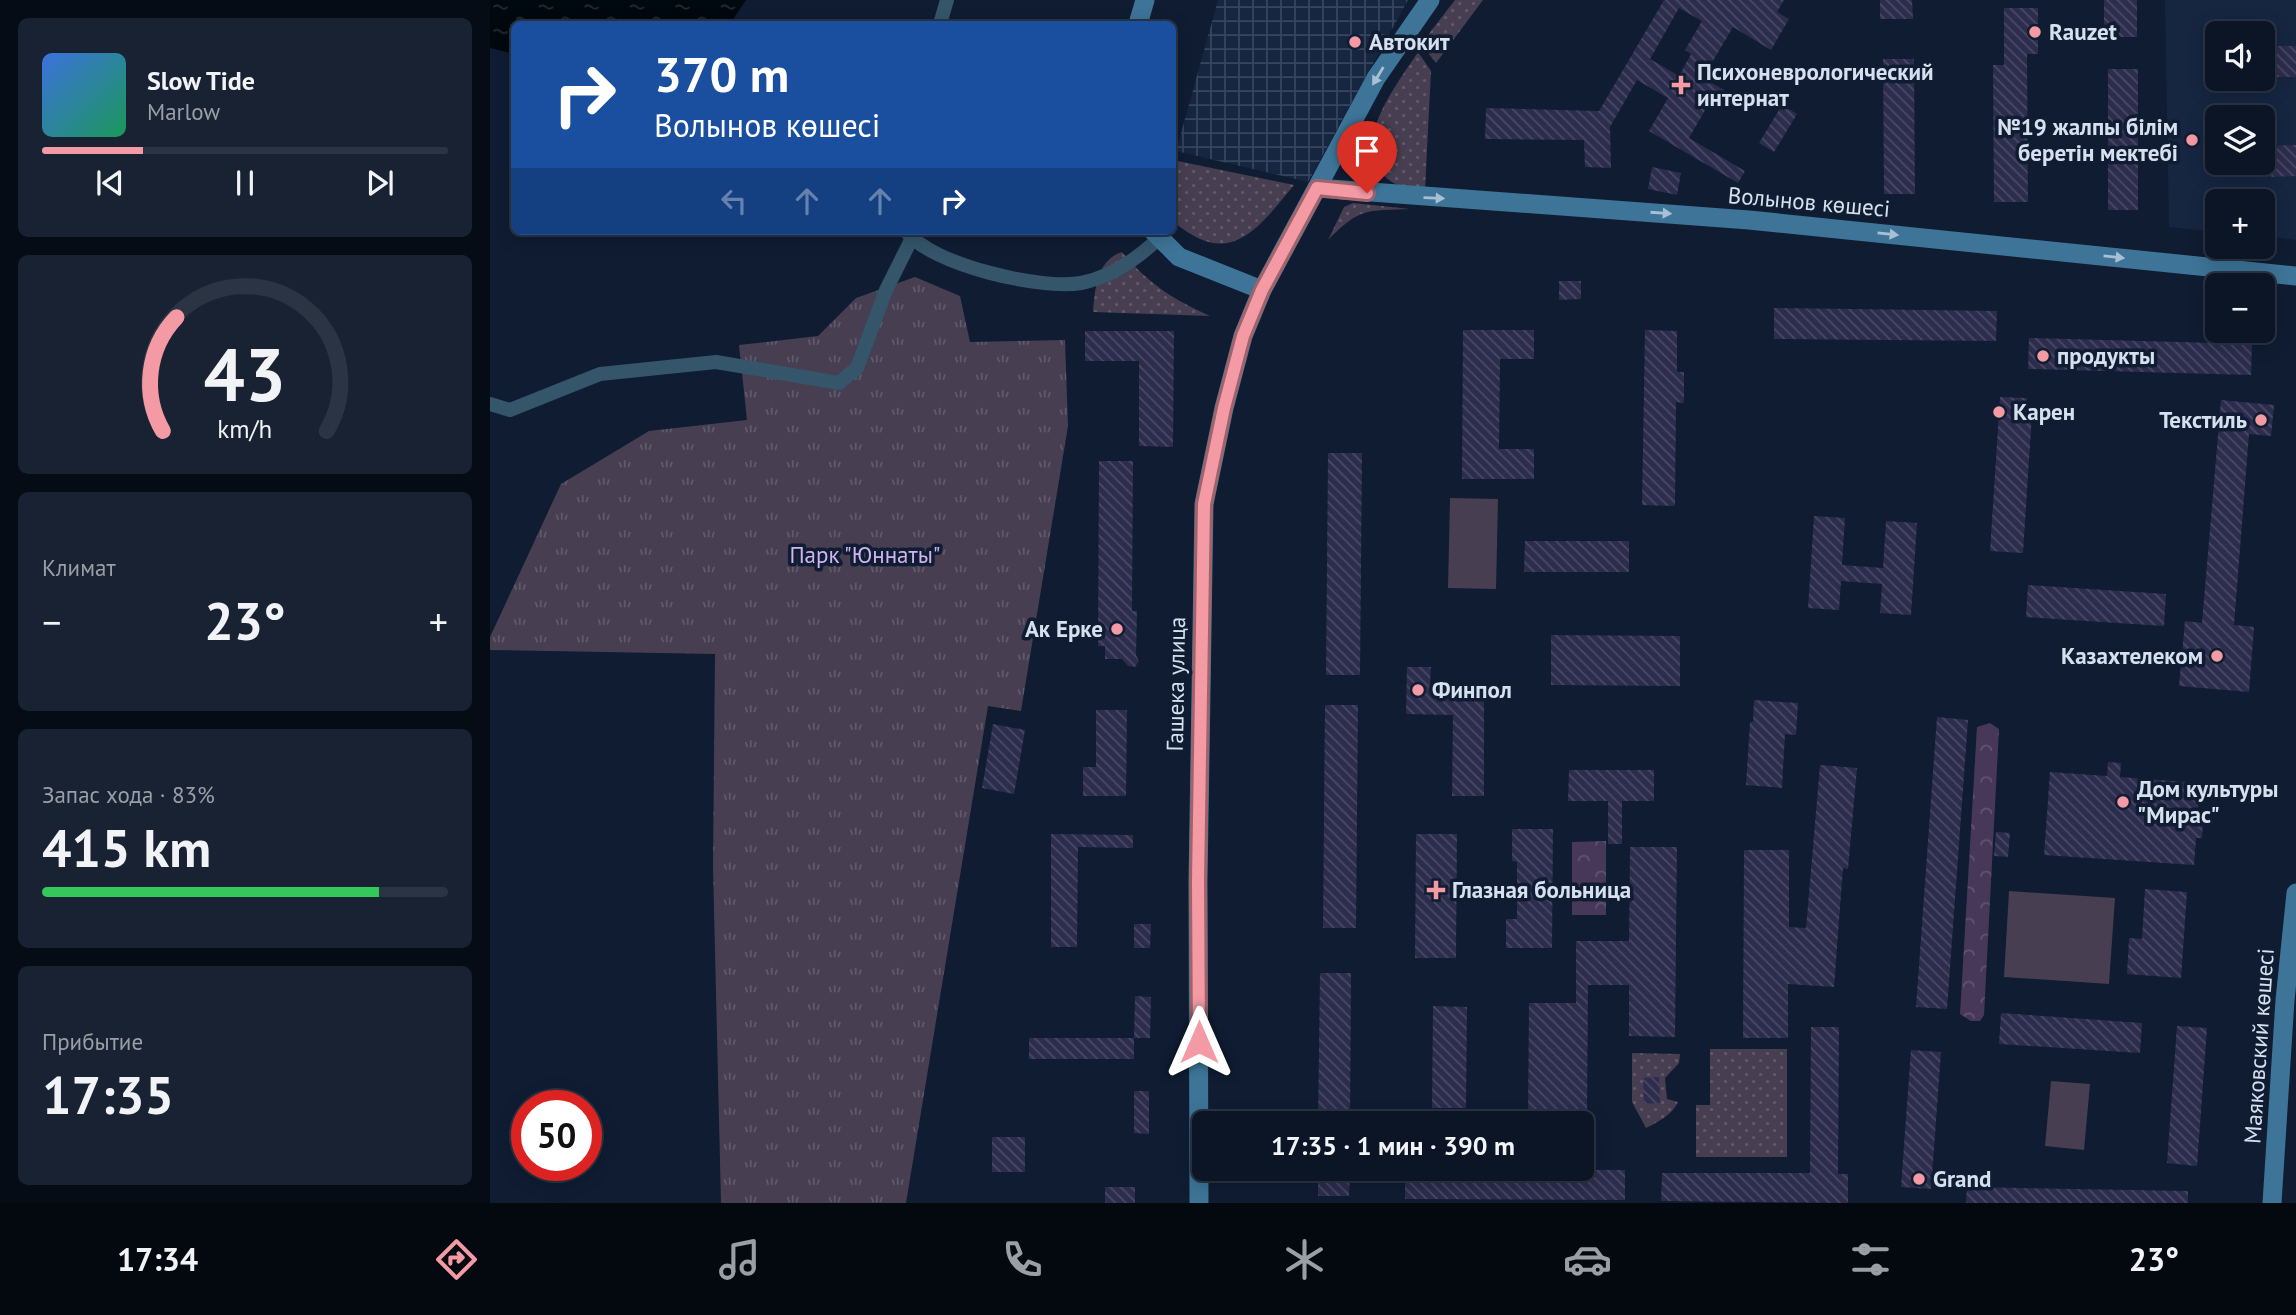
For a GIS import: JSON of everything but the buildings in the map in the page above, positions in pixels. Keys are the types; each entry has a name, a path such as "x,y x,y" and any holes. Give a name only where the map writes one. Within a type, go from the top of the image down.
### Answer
{"street":[{"path":"941,21 947,0"},
{"path":"1139,21 1145,0"},
{"name":"Гашека улица","path":"1199,1203 1198,881 1204,504 1224,408 1243,336 1262,290 1376,78 1430,0"},
{"name":"Волынов көшесі","path":"1317,188 1749,220 2296,276"},
{"path":"490,404 510,410 600,374 716,362 839,383 857,368 909,235 939,253 991,274 1032,282 1080,283 1111,273 1137,259 1156,235 1179,257 1262,290"},
{"name":"Маяковский көшесі","path":"2272,1203 2285,1000 2296,894"}],"shaded area":[{"path":"1218,0 1408,0 1308,182 1176,151"},
{"name":"№19 жалпы білім беретін мектебі","path":"2165,0 2296,0 2296,240 2275,237 2275,189 2205,189 2205,231 2169,227"}],"green space":[{"path":"1455,0 1483,0 1436,63 1421,44"},
{"path":"1418,52 1431,71 1425,190 1393,183 1381,173 1373,160 1372,145 1381,111"},
{"path":"1176,161 1294,185 1254,229 1241,238 1226,243 1210,242 1193,235 1176,223"},
{"path":"1353,203 1410,209 1373,211 1357,216 1328,240 1344,207"},
{"path":"1122,252 1162,290 1210,316 1093,312 1096,285 1102,268"},
{"name":"Парк \"Юннаты\"","path":"915,277 960,296 970,342 1065,340 1068,426 1021,711 988,706 906,1203 721,1203 713,866 715,654 490,650 490,637 561,484 649,431 747,420 739,345 818,336 856,298"},
{"path":"1450,498 1498,499 1496,589 1448,588"},
{"path":"1990,723 1999,729 1984,1015 1980,1021 1971,1021 1960,1014 1977,727"},
{"path":"1606,841 1606,915 1572,915 1572,842"},
{"path":"2009,891 2115,898 2109,984 2004,977"},
{"path":"1710,1049 1787,1049 1787,1157 1696,1157 1696,1105 1710,1105"},
{"path":"1632,1053 1680,1054 1679,1063 1665,1078 1667,1099 1678,1102 1660,1121 1646,1128 1632,1102"},
{"path":"2051,1081 2090,1084 2084,1150 2045,1146"}],"water":[{"path":"490,0 746,0 732,21 511,21 511,53 490,48"}],"place":[{"name":"Rauzet","path":"2035,32"},
{"name":"Автокит","path":"1355,42"},
{"name":"Психоневрологический интернат","path":"1681,85"},
{"name":"№19 жалпы білім беретін мектебі","path":"2192,140"},
{"name":"продукты","path":"2043,356"},
{"name":"Карен","path":"1999,412"},
{"name":"Текстиль","path":"2261,420"},
{"name":"Ак Ерке","path":"1117,629"},
{"name":"Казахтелеком","path":"2217,656"},
{"name":"Финпол","path":"1418,690"},
{"name":"Дом культуры \"Мирас\"","path":"2123,802"},
{"name":"Глазная больница","path":"1436,890"},
{"name":"Grand","path":"1919,1179"}],"route":[{"path":"1199,1042 1198,881 1204,504 1224,408 1243,336 1262,290 1317,188 1367,193"}]}
